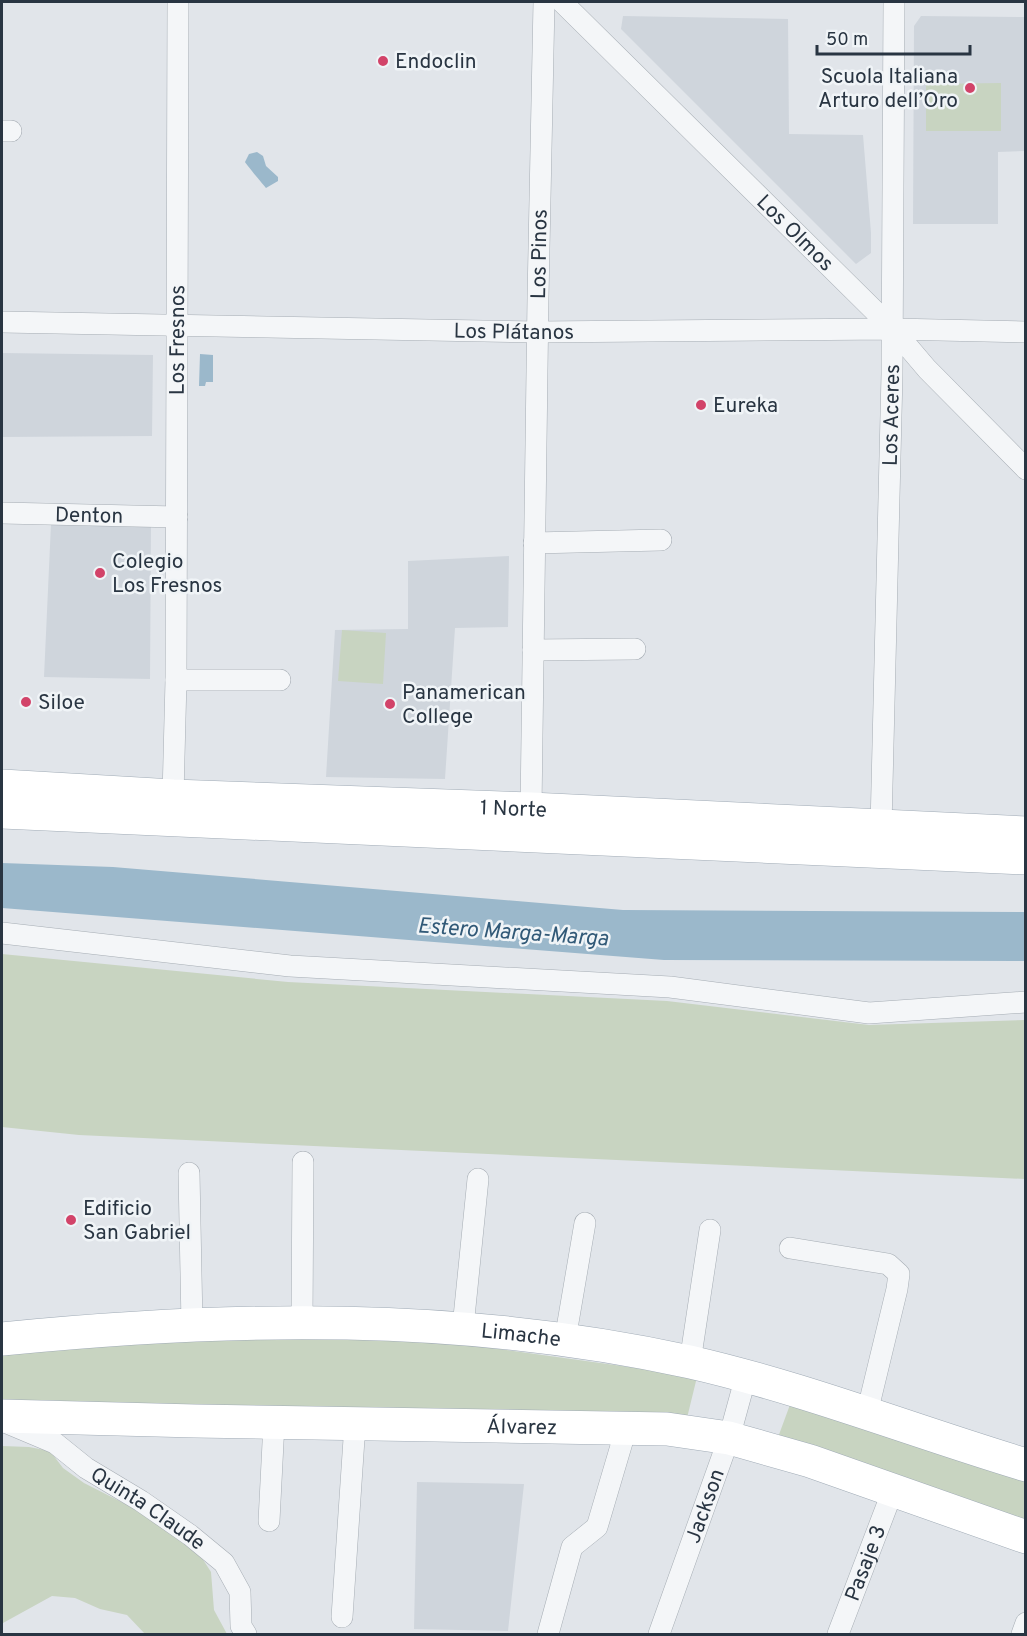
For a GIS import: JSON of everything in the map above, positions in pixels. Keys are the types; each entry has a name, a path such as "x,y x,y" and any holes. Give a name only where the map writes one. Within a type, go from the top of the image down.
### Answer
{"main road":[{"name":"1 Norte","path":"2,786 174,796 531,809 1026,833"},
{"name":"1 Norte","path":"2,812 1026,858"},
{"name":"Limache","path":"2,1339 91,1330 302,1321 464,1328 566,1340 620,1348 746,1376 1026,1465"},
{"name":"Álvarez","path":"2,1416 667,1429 729,1438 810,1461 1026,1537"}],"street":[{"name":"Los Fresnos","path":"174,796 178,2"},
{"name":"Los Pinos","path":"531,809 544,2"},
{"name":"Los Olmos","path":"562,2 893,329 927,369 1026,469"},
{"name":"Los Aceres","path":"881,827 893,329 894,2"},
{"name":"Los Plátanos","path":"2,322 537,332 893,329 1026,332"},
{"name":"Denton","path":"2,513 177,517"},
{"path":"534,543 661,540"},
{"path":"533,650 635,649"},
{"path":"176,680 280,680"},
{"path":"2,933 290,966 670,987 869,1013 1026,1002"},
{"path":"302,1321 303,1162"},
{"path":"189,1173 192,1324"},
{"path":"464,1328 478,1179"},
{"path":"566,1340 585,1223"},
{"path":"690,1362 710,1230"},
{"path":"790,1248 888,1264 898,1274 897,1289 867,1413"},
{"name":"Jackson","path":"659,1635 729,1438 746,1376"},
{"name":"Quinta Claude","path":"2,1420 55,1443 86,1468 190,1534 224,1563 240,1592 241,1626 246,1635"},
{"path":"269,1521 274,1423"},
{"path":"342,1617 355,1424"},
{"path":"548,1635 572,1547 597,1527 626,1429"},
{"name":"Pasaje 3","path":"838,1635 893,1490"},
{"path":"1022,1635 1026,1623"}],"shaded area":[{"path":"623,16 788,19 789,134 863,135 871,253 856,264 621,29"},
{"name":"Scuola Italiana Arturo dell’Oro","path":"921,16 1025,17 1025,151 998,152 998,224 913,224 914,26"},
{"path":"2,353 153,355 152,436 2,437"},
{"name":"Colegio Los Fresnos","path":"51,524 151,524 150,679 44,677"},
{"name":"Panamerican College","path":"509,556 508,627 455,628 445,779 326,777 335,630 408,629 408,561"},
{"path":"417,1482 524,1484 508,1631 414,1629"}],"green space":[{"path":"1001,83 1001,131 926,131 926,84"},
{"path":"342,630 386,633 383,684 338,681"},
{"path":"2,954 288,982 667,1001 869,1025 1025,1020 1025,1179 79,1135 2,1127"},
{"path":"332,1326 697,1377 687,1418 370,1415 2,1400 2,1350"},
{"path":"791,1402 1025,1476 1025,1527 777,1440"},
{"path":"2,1446 29,1447 50,1451 63,1468 84,1483 151,1517 202,1558 211,1572 214,1610 227,1634 145,1634 127,1615 100,1609 75,1598 52,1596 3,1623 2,1627"}],"water":[{"path":"257,152 263,156 266,166 278,177 278,181 266,188 245,162 249,154"},
{"path":"200,354 213,355 213,382 206,382 205,386 199,386"},
{"name":"Estero Marga-Marga","path":"2,863 113,867 623,910 1025,912 1025,961 664,960 2,908"}],"place":[{"name":"Endoclin","path":"383,61"},
{"name":"Scuola Italiana Arturo dell’Oro","path":"970,88"},
{"name":"Eureka","path":"701,405"},
{"name":"Colegio Los Fresnos","path":"100,573"},
{"name":"Siloe","path":"26,702"},
{"name":"Panamerican College","path":"390,704"},
{"name":"Edificio San Gabriel","path":"71,1220"}]}
